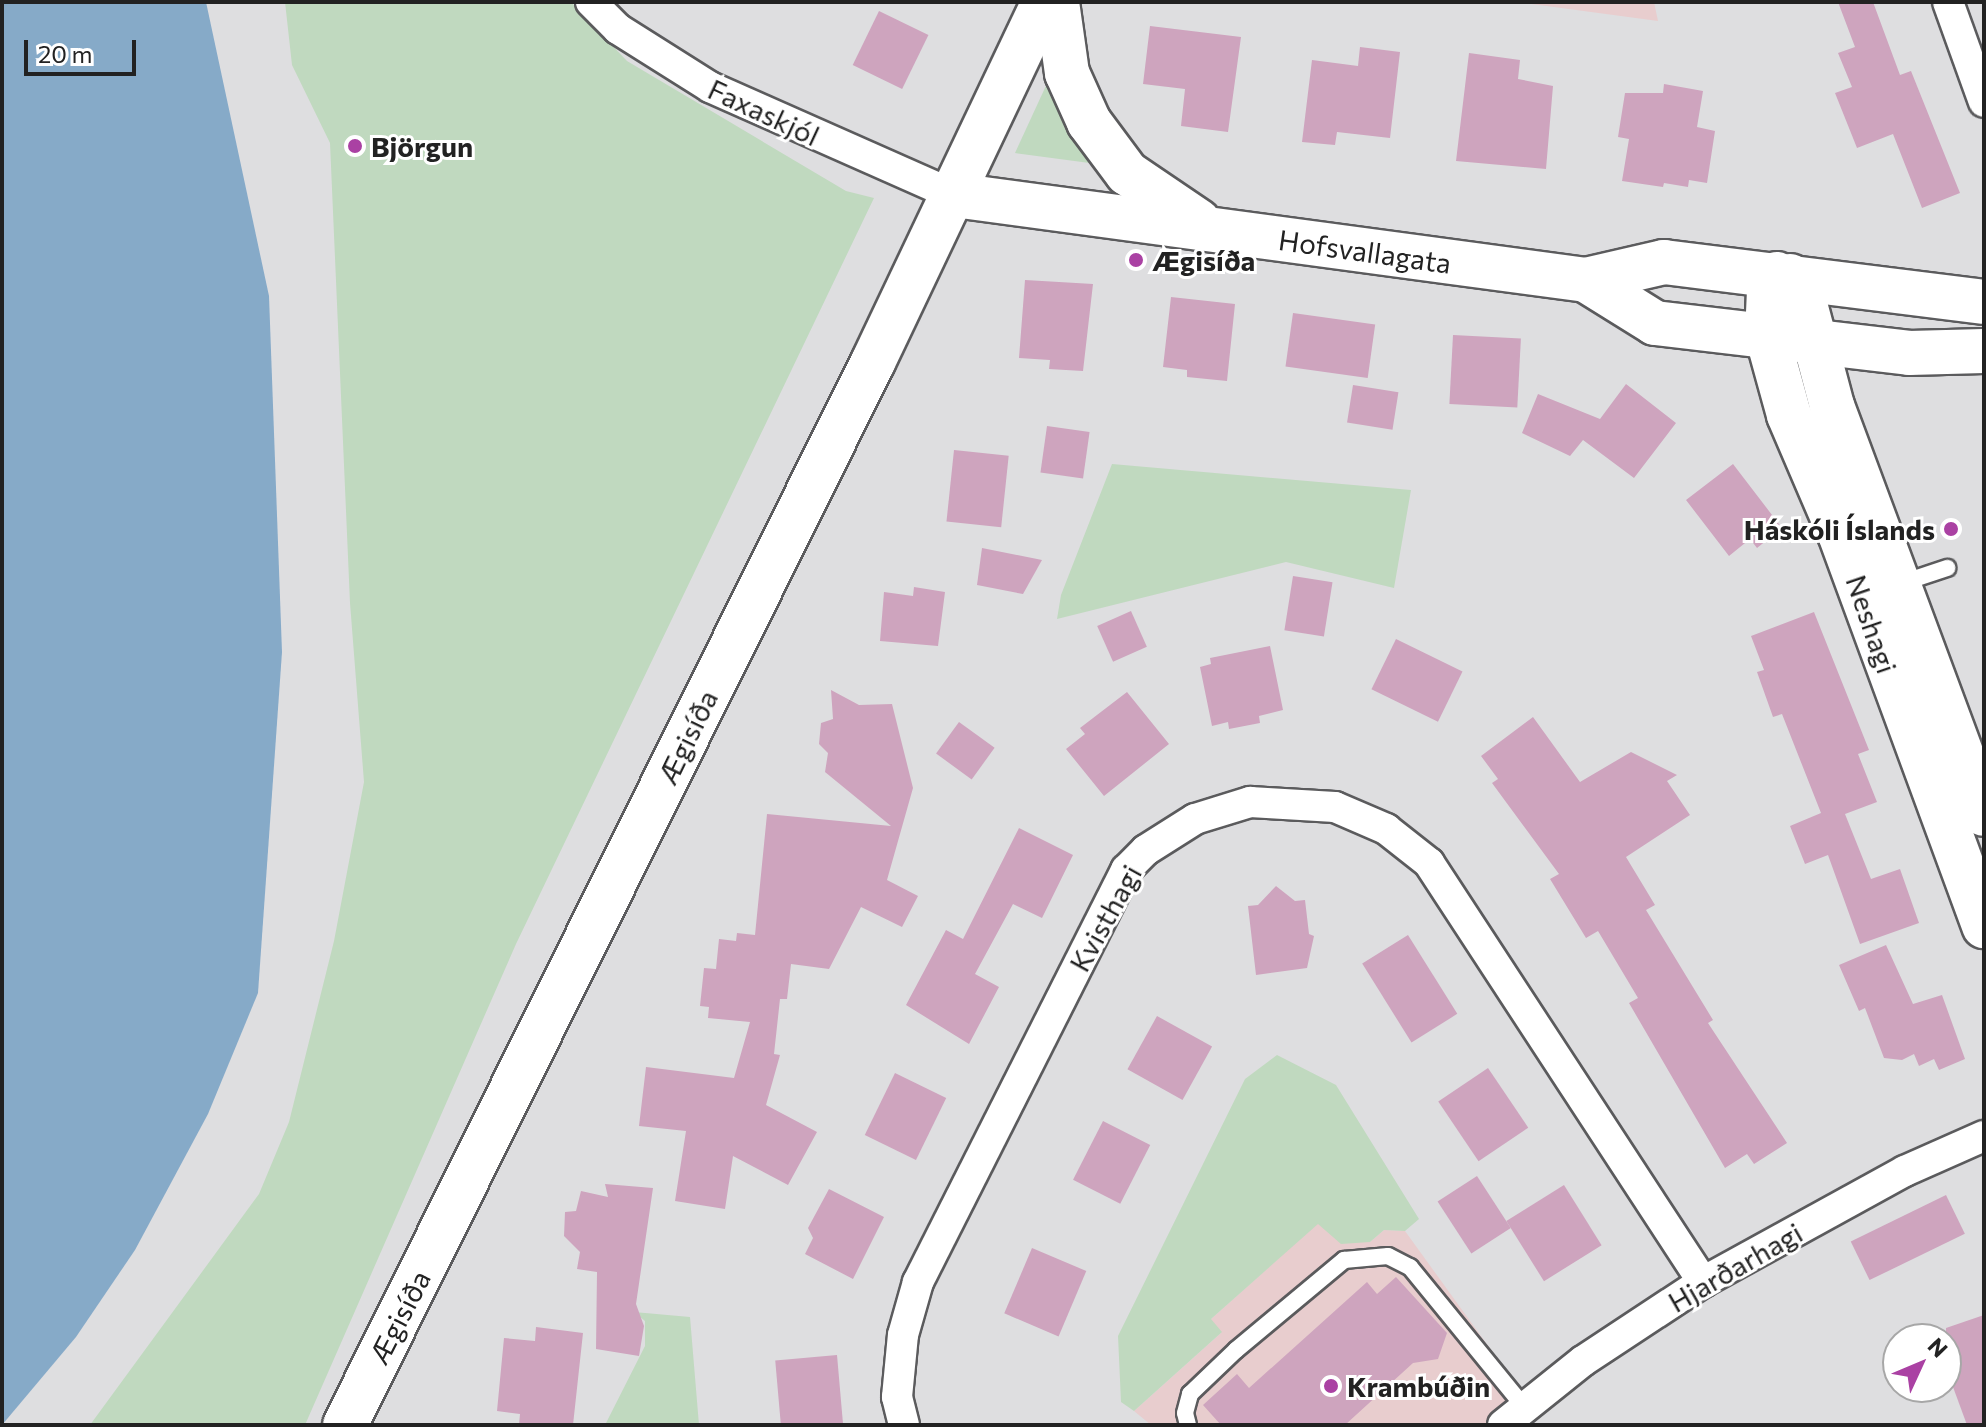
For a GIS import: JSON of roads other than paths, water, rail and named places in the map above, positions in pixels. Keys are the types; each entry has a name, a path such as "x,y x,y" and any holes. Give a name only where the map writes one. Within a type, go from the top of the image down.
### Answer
{"street":[{"name":"Faxaskjól","path":"591,2 618,29 710,87 954,195"},
{"name":"Ægisíða","path":"345,1425 954,195 1044,2"},
{"path":"1057,2 1067,73 1106,149 1156,197 1223,232"},
{"path":"1948,2 1984,102"},
{"name":"Hofsvallagata","path":"954,195 1586,280 1664,262 1984,302"},
{"name":"Neshagi","path":"1984,814 1832,406 1804,300 1784,275 1769,290 1767,335 1789,415 1840,534 1984,926"},
{"name":"Hofsvallagata","path":"1586,280 1655,323 1925,354 1984,351"},
{"name":"Kvisthagi","path":"904,1425 897,1397 901,1350 918,1282 1126,870 1182,826 1250,802 1335,807 1386,829 1429,863 1467,914 1703,1282"},
{"name":"Hjarðarhagi","path":"1513,1416 1703,1282 1905,1171 1984,1136"}],"lane":[{"path":"1898,585 1947,568"},
{"path":"1188,1425 1185,1413 1190,1394 1236,1350 1344,1260 1388,1256 1410,1267 1513,1416"}],"water":[{"path":"2,2 206,2 269,296 282,652 258,993 208,1114 135,1250 76,1337 2,1425"}],"place":[{"name":"Björgun","path":"355,146"},
{"name":"Ægisíða","path":"1136,260"},
{"name":"Háskóli Íslands","path":"1951,529"},
{"name":"Krambúðin","path":"1331,1386"}]}
